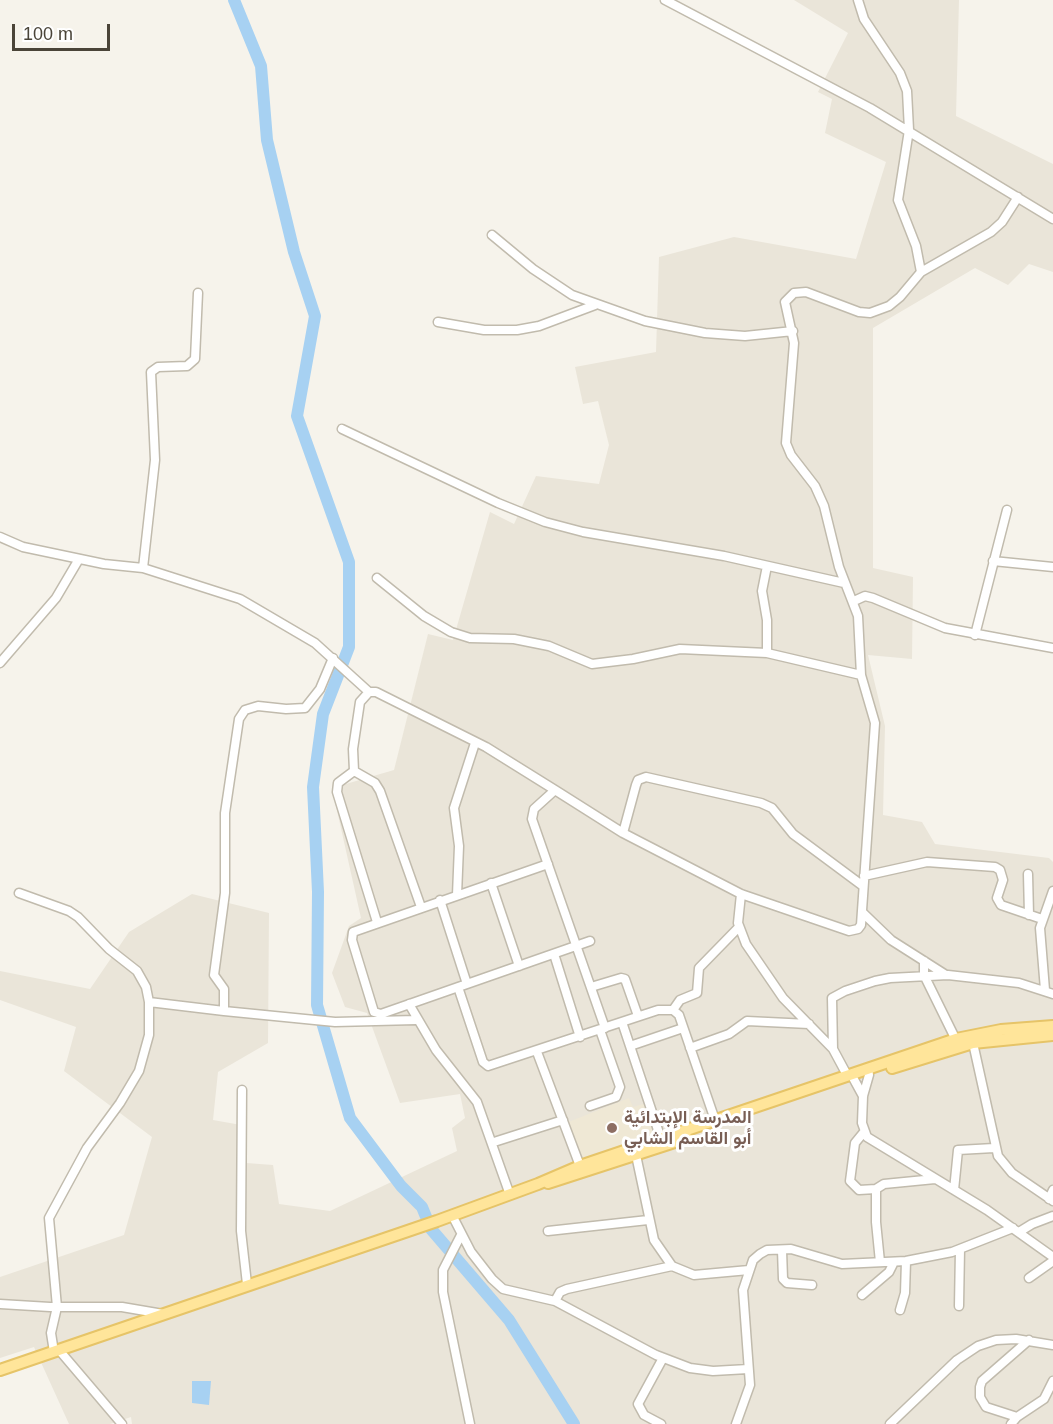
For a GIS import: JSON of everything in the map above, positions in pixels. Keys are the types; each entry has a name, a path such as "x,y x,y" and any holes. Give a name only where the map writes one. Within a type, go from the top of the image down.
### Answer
{"main road":[{"path":"0,1370 437,1221 510,1195 580,1166 715,1120 1001,1030 1053,1026"},
{"path":"957,1043 1053,1035"},
{"path":"538,1184 556,1182 636,1155 851,1076"}],"street":[{"path":"665,0 909,130 1053,219"},
{"path":"858,0 864,19 904,82 909,100 909,130 898,200 916,246 921,272"},
{"path":"0,537 23,547 79,559 143,568 240,599 273,617 333,658 369,692 376,692 475,743 623,833 741,894 849,931 858,928 862,914 876,723 861,675 860,632 854,601 844,583 824,506 815,486 791,455 786,443 793,331 786,302 794,293 806,292 842,307 870,313 889,306 900,297 921,272 991,232 1002,222 1018,197"},
{"path":"492,235 553,284 595,305 645,321 705,333 745,336 793,331"},
{"path":"143,568 155,460 151,372 158,367 187,366 195,359 198,293"},
{"path":"438,322 484,330 518,330 539,326 595,305"},
{"path":"342,429 498,503 545,522 583,532 767,566 844,583"},
{"path":"975,635 1007,510"},
{"path":"0,663 56,598 79,559"},
{"path":"993,561 1053,567"},
{"path":"767,566 762,591 767,620 768,653"},
{"path":"378,578 424,616 451,632 470,638 514,639 541,644 592,664 648,657 672,649 768,653 861,675"},
{"path":"854,601 865,596 934,625 975,635 1053,648"},
{"path":"224,1011 224,989 214,975 225,893 225,813 239,719 245,710 258,706 305,708 320,689 333,658"},
{"path":"354,771 353,749 360,702 369,692"},
{"path":"457,895 459,846 454,808 475,743"},
{"path":"354,771 375,783 380,791 421,907"},
{"path":"354,771 338,783 337,792 377,922"},
{"path":"623,833 638,780 646,777 658,779 761,803 772,808 793,834 863,886"},
{"path":"555,790 538,804 532,814 534,827 591,987 620,1087 616,1097 590,1106"},
{"path":"864,876 927,862 995,867 1000,870 1003,880 997,898 998,902 1042,919"},
{"path":"548,864 354,931 351,935 373,1010 379,1014 590,941"},
{"path":"1028,874 1029,915"},
{"path":"491,883 519,966"},
{"path":"833,1049 831,1002 836,995 890,978 948,975 1019,983 1049,992 1040,928 1047,912 1050,893 1053,891"},
{"path":"18,893 69,911 78,917 109,949 137,971 146,987 149,1002 149,1035 139,1071 120,1103 87,1148 51,1211 48,1230 53,1255 57,1307 51,1333 56,1351 122,1424"},
{"path":"741,894 739,927 746,944 767,976 833,1049 863,1096"},
{"path":"440,900 485,1065 491,1067 665,1008 673,1010 679,1016 715,1120"},
{"path":"862,914 891,940 948,975"},
{"path":"673,1010 680,1000 697,993 699,968 739,927"},
{"path":"554,954 580,1037"},
{"path":"924,961 924,975 957,1043"},
{"path":"591,987 621,978 625,980 638,1016"},
{"path":"149,1002 335,1022 416,1020"},
{"path":"409,1004 416,1020 436,1050 477,1102 494,1142 510,1195"},
{"path":"690,1048 729,1034 747,1021 808,1024"},
{"path":"622,1022 661,1139"},
{"path":"630,1046 683,1028"},
{"path":"973,1043 994,1148 1006,1168 1052,1197"},
{"path":"537,1052 580,1166"},
{"path":"868,1072 863,1096 864,1132 855,1143 850,1181 859,1190 876,1189 884,1184 935,1179"},
{"path":"242,1090 242,1231 247,1284"},
{"path":"494,1142 562,1120"},
{"path":"864,1132 874,1142 1016,1230 1053,1259 1029,1278"},
{"path":"954,1190 957,1151 994,1148"},
{"path":"636,1155 654,1240 672,1266 694,1275 750,1270"},
{"path":"876,1189 876,1222 880,1262"},
{"path":"452,1215 461,1235 492,1279 503,1289 555,1301 663,1358 690,1368 713,1371 748,1369"},
{"path":"736,1424 748,1395 743,1290 750,1270 760,1254 782,1250 802,1252 831,1263 906,1261 960,1249 1053,1216"},
{"path":"548,1231 648,1220"},
{"path":"461,1235 443,1270 443,1292 471,1424"},
{"path":"959,1306 960,1249"},
{"path":"782,1250 783,1280 787,1283 812,1286"},
{"path":"900,1310 905,1293 906,1261"},
{"path":"862,1295 889,1272 894,1262"},
{"path":"555,1301 560,1292 567,1289 672,1266"},
{"path":"0,1304 122,1307 164,1314"},
{"path":"890,1424 957,1360 978,1346 996,1340 1029,1340 1053,1345"},
{"path":"1029,1340 982,1381 980,1397 986,1407 1014,1420 1044,1399 1053,1381"},
{"path":"661,1424 644,1415 638,1404 663,1358"}],"shaded area":[{"path":"794,0 959,0 956,116 1053,164 1053,272 1029,264 1008,285 975,268 873,328 873,568 913,577 912,659 868,655 885,726 883,815 922,822 935,844 1049,858 1053,862 1053,1424 132,1424 131,1417 110,1424 69,1424 34,1347 0,1358 0,1277 124,1235 152,1137 64,1071 76,1027 0,1000 0,971 90,989 129,932 192,894 269,913 268,1043 218,1072 213,1120 241,1125 246,1163 273,1165 279,1204 330,1211 457,1151 452,1128 465,1118 460,1094 400,1103 367,1013 345,1007 332,973 349,926 361,918 332,788 394,770 428,634 453,640 490,512 514,524 536,476 599,484 609,445 598,401 583,404 575,367 656,352 659,257 734,237 856,259 886,162 825,133 832,99 818,92 848,33"},
{"name":"المدرسة الإبتدائية أبو القاسم الشابي","path":"629,1098 633,1107 647,1103 658,1133 580,1158 566,1123"}],"water":[{"path":"192,1381 211,1381 209,1405 192,1403"}],"waterway":[{"path":"234,0 261,66 267,140 294,252 315,316 297,416 349,562 349,647 323,714 313,787 318,892 317,1005 350,1118 401,1186 422,1207 431,1229 509,1320 574,1424"}],"place":[{"name":"المدرسة الإبتدائية أبو القاسم الشابي","path":"612,1128"}]}
